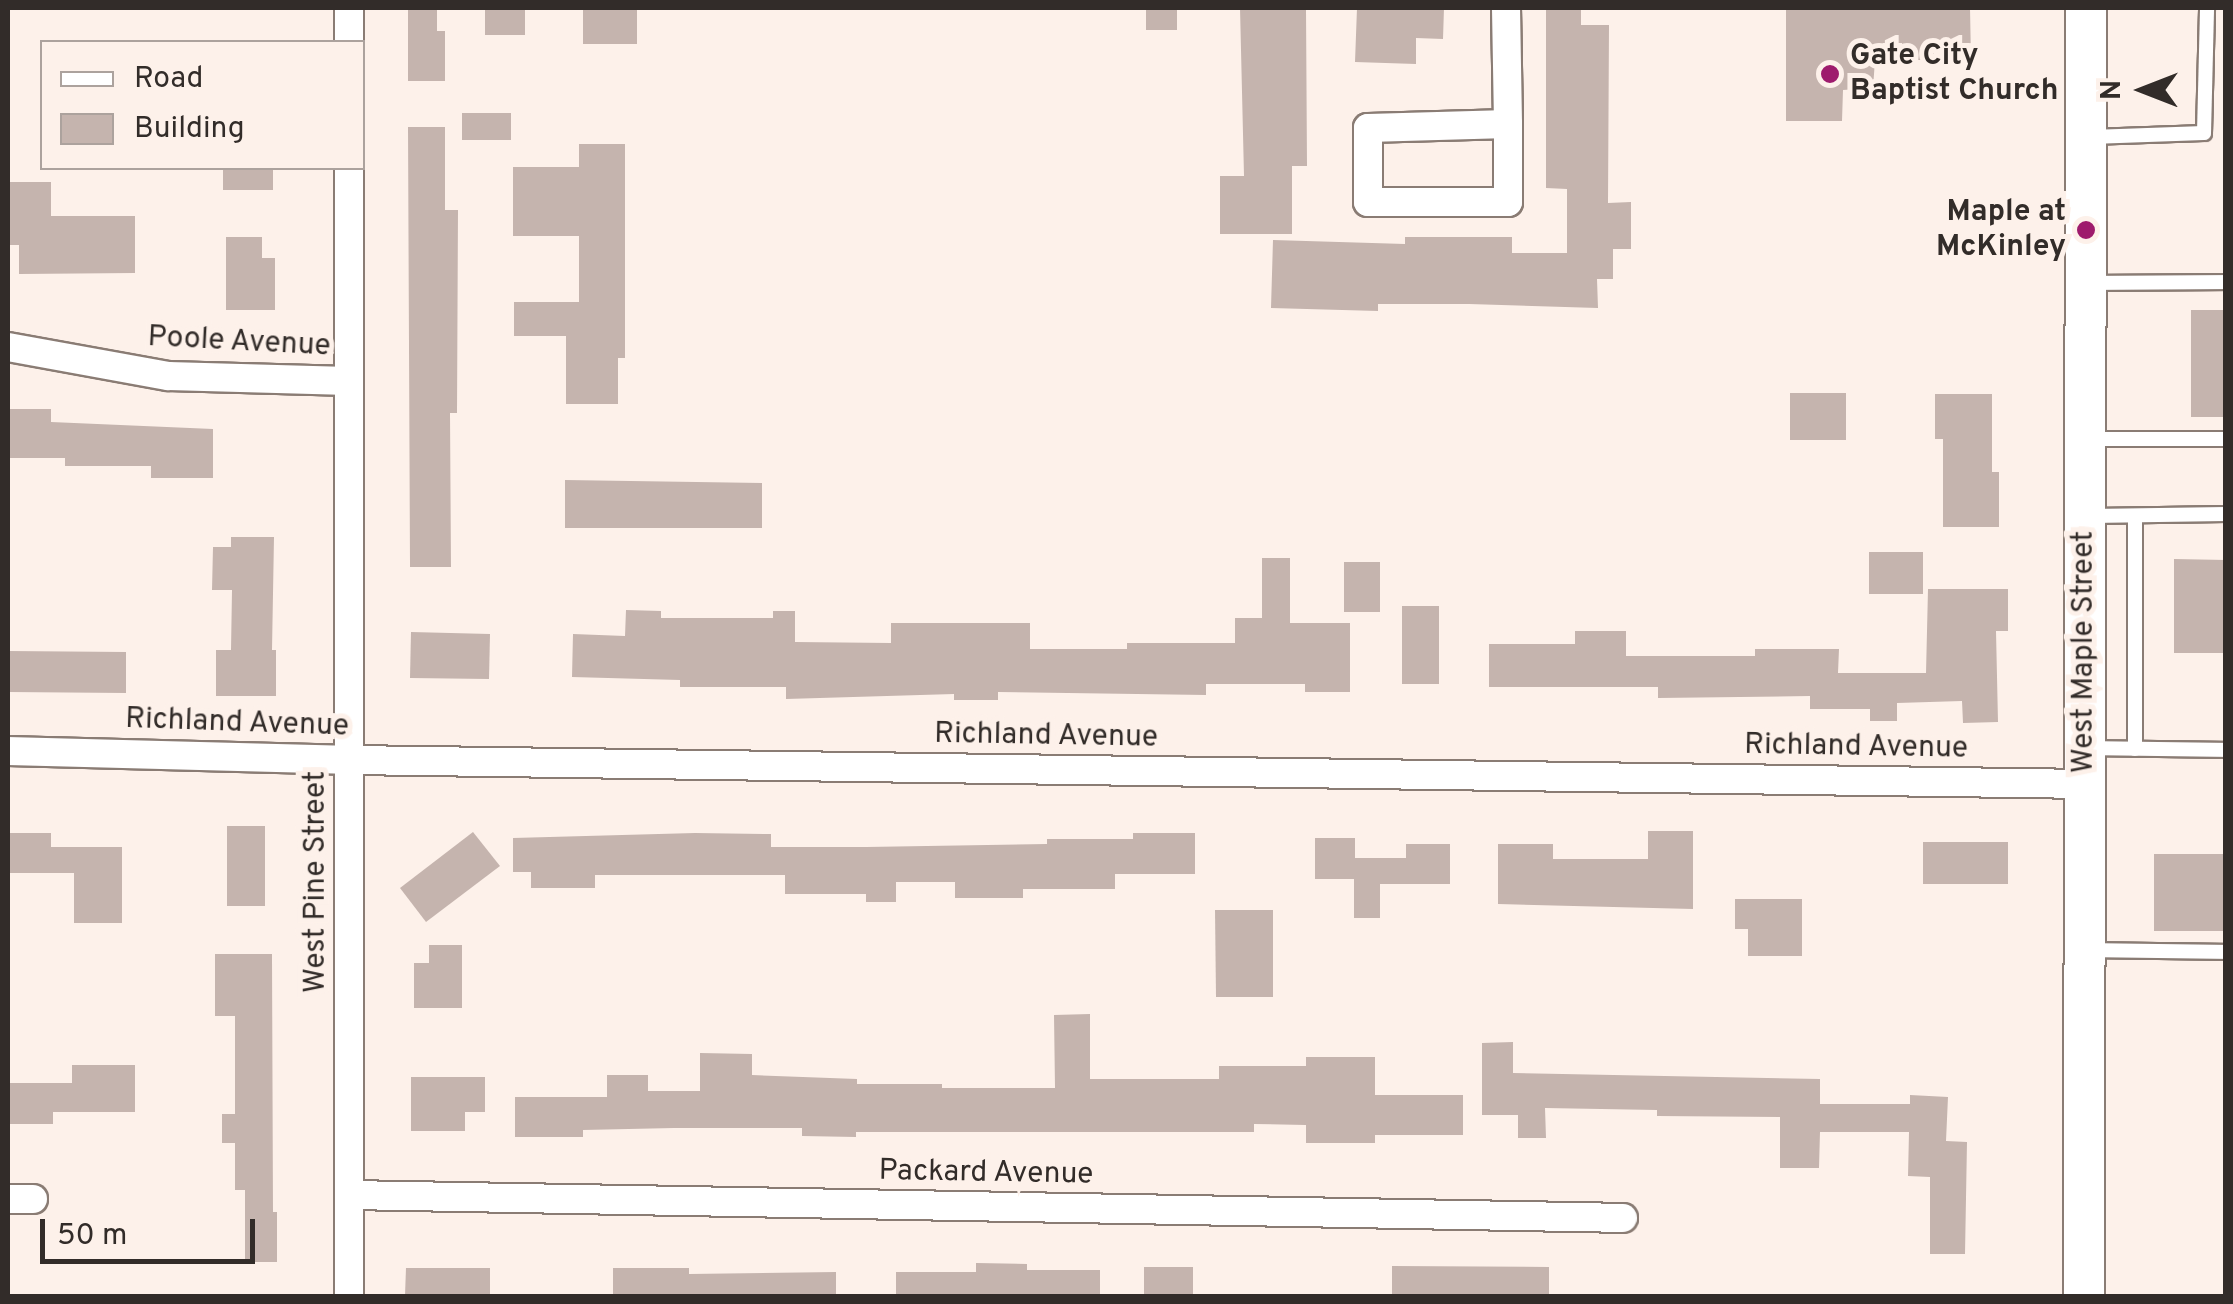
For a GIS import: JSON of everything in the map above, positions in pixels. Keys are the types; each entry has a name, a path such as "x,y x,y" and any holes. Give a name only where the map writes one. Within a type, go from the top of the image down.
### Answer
{"street":[{"path":"349,8 349,40"},
{"path":"1506,8 1508,124 1508,202 1368,202 1368,128 1508,124"},
{"name":"West Maple Street","path":"2084,1296 2086,8"},
{"name":"West Pine Street","path":"349,170 349,1296"},
{"name":"Poole Avenue","path":"8,347 168,376 349,381"},
{"name":"Richland Avenue","path":"8,751 349,760 2084,766"},
{"name":"Packard Avenue","path":"349,1194 1623,1218"}],"lane":[{"path":"2086,137 2204,134 2207,8"},
{"path":"2086,283 2226,282"},
{"path":"2085,439 2226,439"},
{"path":"2085,516 2226,514"},
{"path":"2135,516 2135,750"},
{"path":"2084,766 2135,750 2226,750"},
{"path":"2084,950 2226,952"}],"building":[{"path":"408,8 437,8 437,31 445,31 445,81 408,81"},
{"path":"485,8 525,8 525,35 485,35"},
{"path":"583,8 637,8 637,44 583,44"},
{"path":"1146,8 1177,8 1177,30 1146,30"},
{"path":"1240,8 1306,8 1307,166 1292,166 1292,234 1220,234 1220,176 1244,176"},
{"path":"1357,8 1444,8 1443,39 1416,38 1416,64 1355,62"},
{"path":"1546,8 1581,8 1581,25 1609,25 1608,203 1631,202 1631,249 1613,249 1613,279 1597,279 1598,308 1378,304 1378,311 1271,308 1273,240 1405,244 1405,237 1512,237 1512,253 1567,253 1567,189 1546,188"},
{"name":"Gate City Baptist Church","path":"1786,8 1970,8 1971,60 1875,60 1873,88 1843,90 1842,121 1786,121"},
{"path":"462,113 511,113 511,140 462,140"},
{"path":"408,127 445,127 445,210 458,210 457,413 450,413 451,567 410,567"},
{"path":"579,144 625,144 625,358 618,358 618,404 566,404 566,336 514,336 514,302 579,302 579,236 513,236 513,167 579,167"},
{"path":"223,170 273,170 273,190 223,190"},
{"path":"8,182 51,182 51,216 135,216 135,273 19,274 19,245 8,245"},
{"path":"226,237 262,237 262,258 275,258 275,310 226,310"},
{"path":"2191,310 2226,310 2226,417 2191,417"},
{"path":"1790,393 1846,393 1846,440 1790,440"},
{"path":"1935,394 1992,394 1992,472 1999,472 1999,527 1943,527 1943,439 1935,439"},
{"path":"8,409 51,409 51,422 213,429 213,478 151,478 151,466 65,466 65,458 8,458"},
{"path":"565,480 762,483 762,528 565,528"},
{"path":"231,537 274,537 272,650 276,650 276,696 216,696 216,650 231,650 232,590 212,590 213,547 231,547"},
{"path":"1869,552 1923,552 1923,594 1869,594"},
{"path":"1262,558 1290,558 1290,623 1350,623 1350,692 1305,692 1305,684 1206,684 1206,695 998,692 998,700 954,700 954,694 786,699 786,687 680,687 680,680 572,677 573,634 625,636 626,610 661,611 661,618 773,618 773,611 795,611 795,642 891,643 891,623 1030,623 1030,649 1127,649 1127,643 1235,643 1235,618 1262,618"},
{"path":"2174,559 2226,560 2226,653 2174,653"},
{"path":"1344,562 1380,562 1380,612 1344,612"},
{"path":"1928,589 2008,589 2008,631 1996,631 1998,722 1963,723 1962,701 1897,703 1897,721 1870,721 1870,709 1810,709 1810,696 1658,698 1658,687 1489,687 1489,644 1575,644 1575,631 1626,631 1626,656 1755,656 1755,649 1839,649 1838,673 1926,673"},
{"path":"1402,606 1439,606 1439,684 1402,684"},
{"path":"411,632 490,634 489,679 410,678"},
{"path":"8,651 126,652 126,693 8,692"},
{"path":"227,826 265,826 265,906 227,906"},
{"path":"1648,831 1693,831 1693,909 1498,904 1498,844 1553,844 1553,859 1648,859"},
{"path":"473,832 500,866 426,922 400,888"},
{"path":"8,833 51,833 51,847 122,847 122,923 74,923 74,873 8,873"},
{"path":"1133,833 1195,833 1195,874 1115,874 1115,889 1023,889 1023,898 955,898 955,882 896,882 896,902 866,902 866,894 785,894 785,875 595,875 595,888 531,888 531,872 513,872 513,838 771,834 771,847 866,847 1047,844 1047,839 1133,839"},
{"path":"1315,838 1355,838 1355,858 1406,858 1406,844 1450,844 1450,884 1380,884 1380,918 1354,918 1354,879 1315,879"},
{"path":"1923,842 2008,842 2008,884 1923,884"},
{"path":"2154,854 2226,854 2226,931 2154,931"},
{"path":"1735,899 1802,899 1802,956 1748,956 1748,929 1735,929"},
{"path":"1215,910 1273,910 1273,997 1216,997"},
{"path":"429,945 462,945 462,1008 414,1008 414,963 429,963"},
{"path":"215,954 272,954 273,1212 277,1212 277,1262 245,1262 245,1190 235,1190 235,1143 222,1143 222,1114 235,1114 235,1016 215,1016"},
{"path":"1090,1014 1090,1079 1219,1079 1219,1066 1306,1066 1306,1057 1375,1057 1375,1095 1463,1095 1463,1135 1375,1135 1375,1143 1306,1143 1306,1125 1254,1124 1254,1132 856,1132 856,1137 802,1136 802,1128 674,1128 583,1130 583,1137 515,1137 515,1097 607,1097 607,1075 648,1075 648,1091 700,1091 700,1053 752,1054 752,1075 857,1079 857,1084 942,1084 942,1088 1055,1088 1054,1015"},
{"path":"1513,1042 1513,1073 1820,1079 1820,1104 1910,1104 1910,1095 1948,1097 1946,1141 1967,1142 1965,1254 1930,1254 1930,1177 1908,1176 1909,1132 1820,1132 1819,1168 1780,1168 1780,1117 1657,1116 1657,1110 1545,1108 1546,1138 1518,1138 1518,1115 1482,1115 1482,1043"},
{"path":"72,1065 135,1065 135,1112 53,1112 53,1124 8,1124 8,1083 72,1083"},
{"path":"411,1077 485,1077 485,1112 465,1112 465,1131 411,1131"},
{"path":"976,1263 1027,1264 1027,1270 1100,1270 1100,1296 896,1296 896,1272 976,1272"},
{"path":"1392,1266 1549,1267 1549,1296 1392,1296"},
{"path":"1144,1267 1193,1267 1193,1296 1144,1296"},
{"path":"406,1268 490,1268 490,1296 405,1296"},
{"path":"613,1268 689,1268 689,1274 836,1272 836,1296 613,1296"}],"place":[{"name":"Gate City Baptist Church","path":"1830,74"},
{"name":"Maple at McKinley","path":"2086,230"}]}
